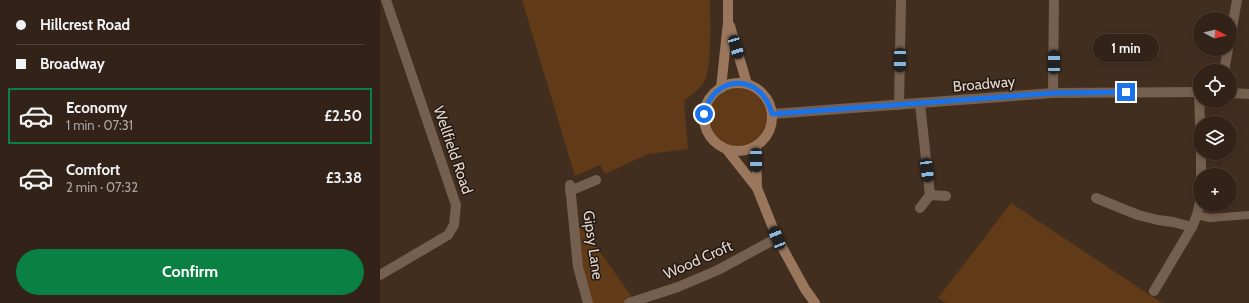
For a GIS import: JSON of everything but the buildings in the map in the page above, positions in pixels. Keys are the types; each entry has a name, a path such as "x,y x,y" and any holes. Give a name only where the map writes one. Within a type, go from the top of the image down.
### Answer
{"main road":[{"path":"720,88 728,22 728,0"},
{"path":"728,22 747,84"},
{"path":"727,150 747,150 756,146 763,140 771,124 772,114 769,104 764,96 747,84 729,84 720,88 712,95 704,114 705,125 709,135 715,143 727,150 757,188 777,238 805,289 816,303"},
{"path":"756,146 757,188"}],"street":[{"name":"Wellfield Road","path":"380,275 448,235 454,225 456,205 386,0"},
{"path":"899,105 900,0"},
{"path":"1054,0 1054,93"},
{"path":"1235,12 1237,0"},
{"name":"Broadway","path":"772,114 1054,93 1193,92"},
{"path":"1237,93 1249,94"},
{"path":"920,104 930,195 920,208"},
{"name":"Gipsy Lane","path":"588,303 578,267 570,188 596,180"},
{"path":"930,195 946,196"},
{"path":"1096,198 1144,217 1192,227"},
{"path":"1154,291 1192,227 1198,212"},
{"name":"Wood Croft","path":"629,303 678,287 718,270 777,238"}],"lane":[{"path":"1197,215 1210,218 1249,215"}],"shaded area":[{"path":"522,0 710,0 710,50 706,78 697,90 684,100 688,149 648,154 605,174 600,165 575,176"},
{"path":"738,83 751,86 762,93 769,104 772,117 769,130 762,141 751,148 738,151 725,148 714,141 707,130 704,117 707,104 714,93 725,86"},
{"path":"1011,203 1162,303 946,303 938,298"},
{"path":"574,221 592,241 635,301 630,303 588,303"}],"route":[{"path":"704,114 712,95 720,88 729,84 738,83 747,84 764,96 769,104 772,114 1054,93 1126,92"}]}
